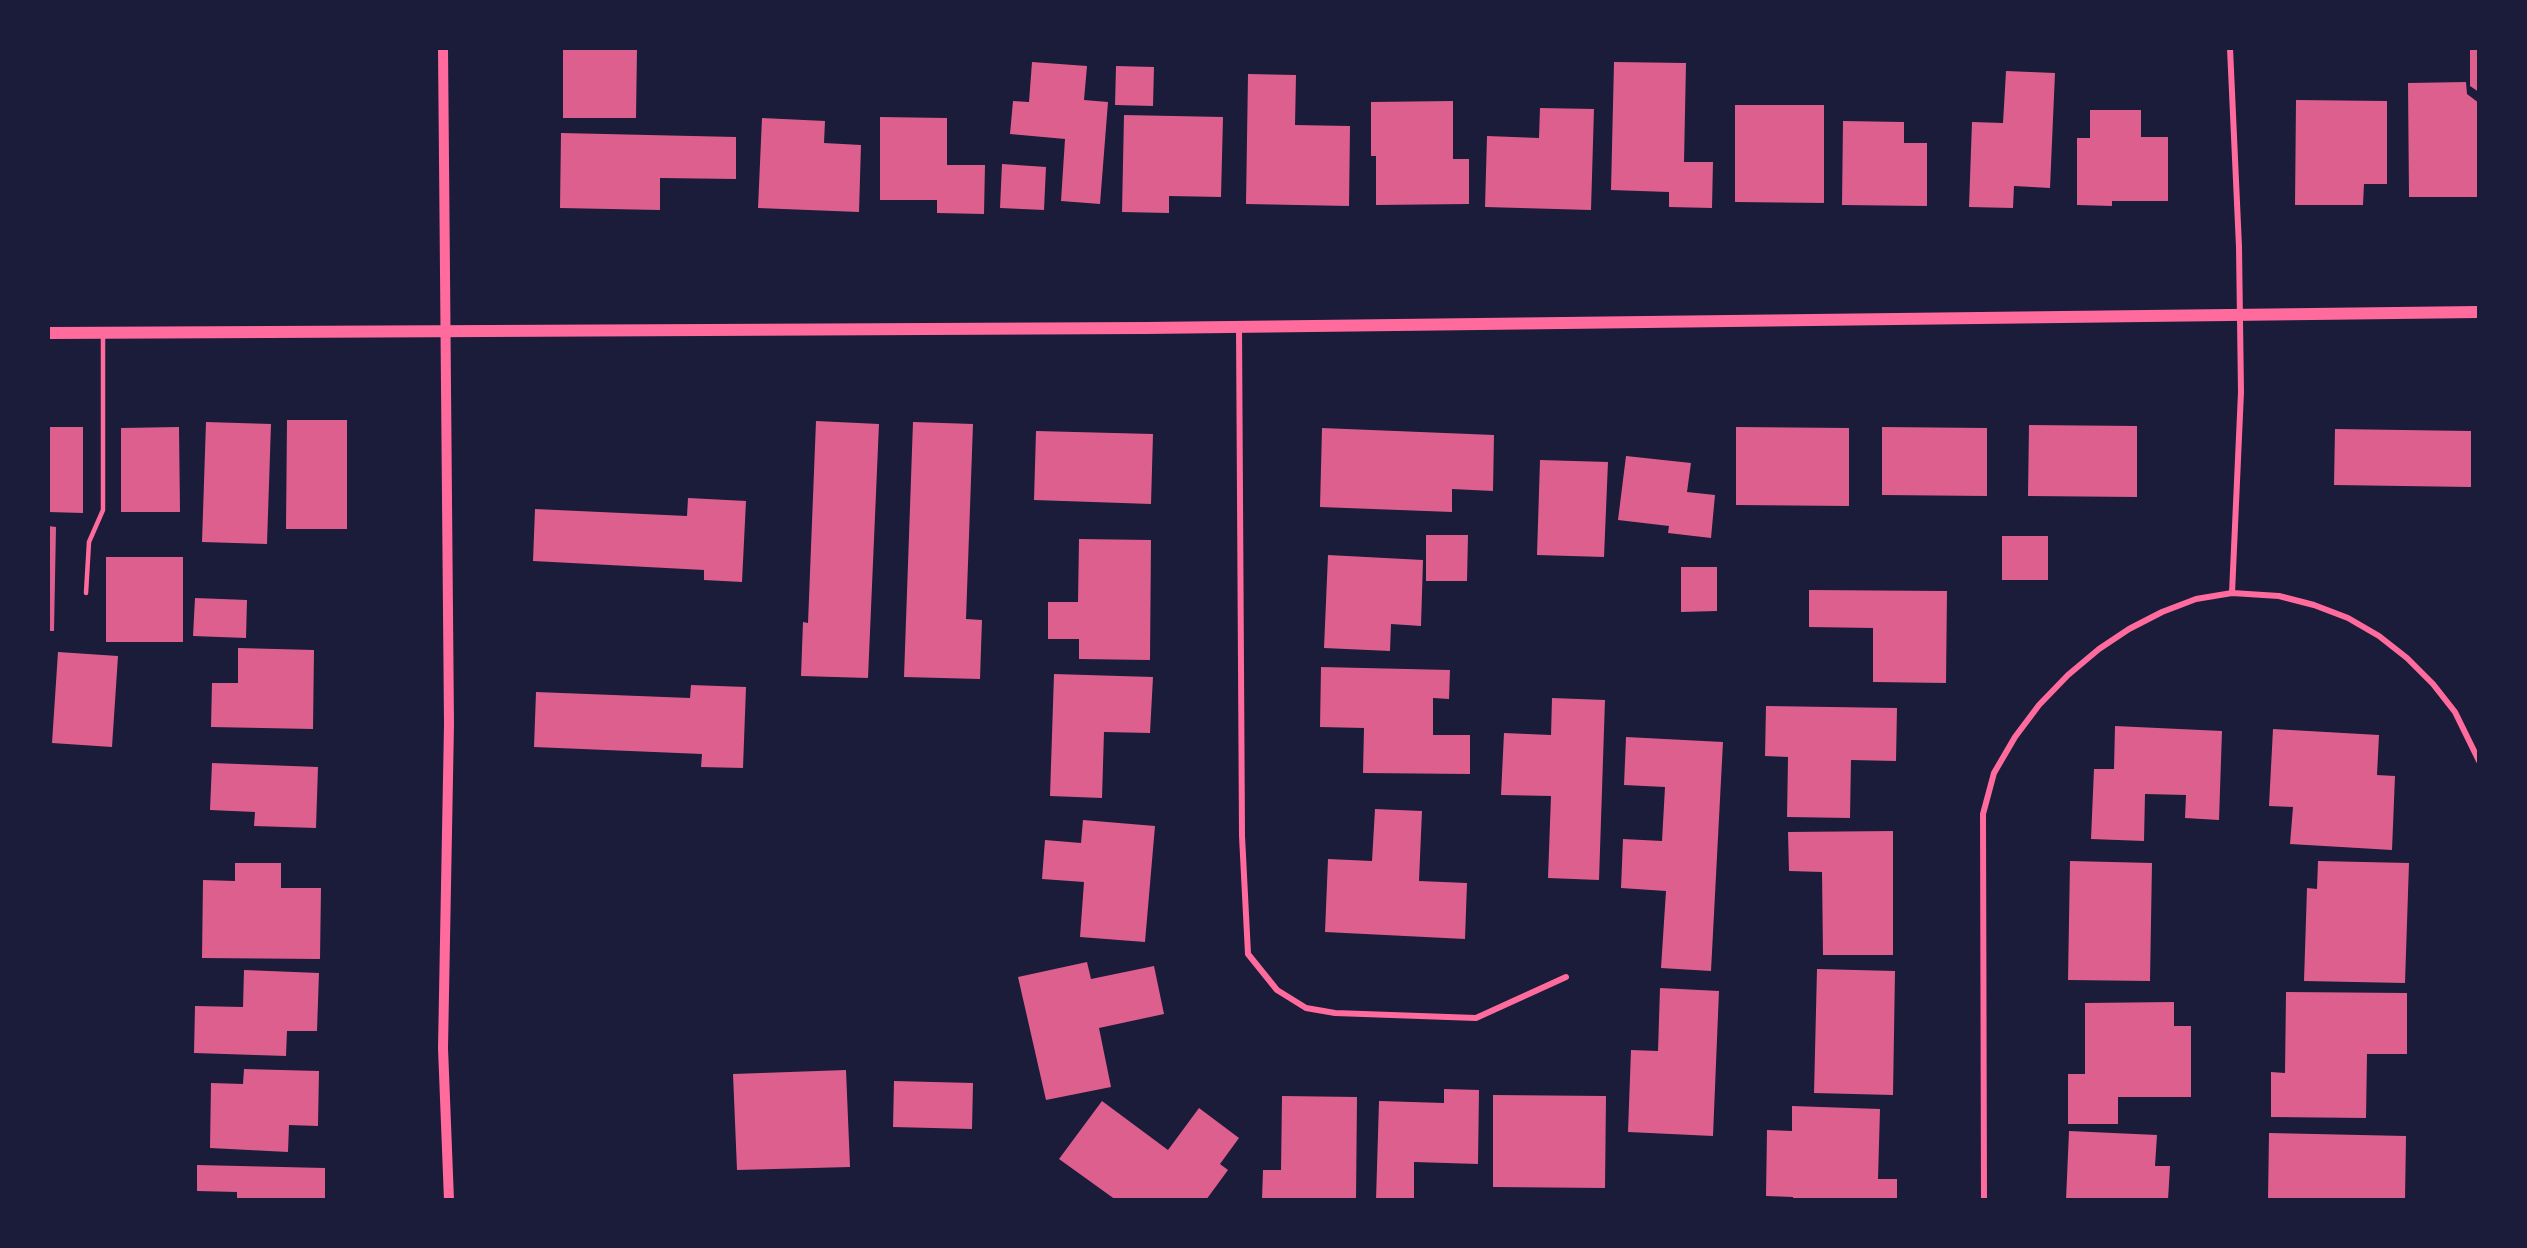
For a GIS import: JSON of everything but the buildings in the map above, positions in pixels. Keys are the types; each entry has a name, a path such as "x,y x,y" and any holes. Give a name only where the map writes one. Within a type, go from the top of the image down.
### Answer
{"main road":[{"path":"48,333 1239,327 2240,313 2479,312"}],"street":[{"path":"443,48 449,724 443,1048 449,1200"},
{"path":"2230,48 2241,392 2232,593"},
{"path":"1239,327 1242,825 1248,954 1277,990 1306,1008 1335,1013 1476,1018 1566,977"},
{"path":"1984,1200 1983,814 1994,773 2015,737 2039,705 2068,675 2099,649 2129,629 2162,612 2196,599 2232,593 2279,596 2314,605 2348,618 2379,636 2408,658 2455,712 2479,760"}],"lane":[{"path":"86,593 89,542 103,510 103,332"}]}
